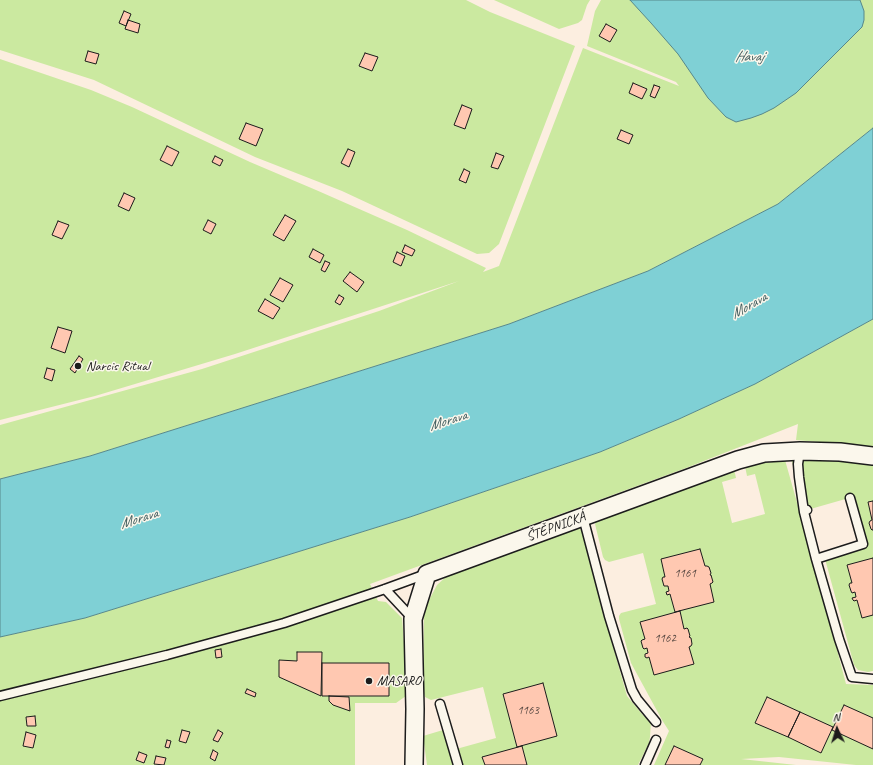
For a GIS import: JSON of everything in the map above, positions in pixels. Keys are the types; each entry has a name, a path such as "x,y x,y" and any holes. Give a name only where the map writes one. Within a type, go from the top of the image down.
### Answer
{"street":[{"name":"ŠTĚPNICKÁ","path":"427,574 738,460 764,454 800,451 840,452 873,456"},
{"path":"414,765 415,709 413,619 427,574"}],"lane":[{"path":"800,451 798,464 799,478 805,511 816,559 839,638 852,677 873,679"},
{"path":"816,559 863,544 850,498"},
{"path":"583,517 609,616 632,690 637,699 656,722"},
{"path":"0,696 167,655 284,623 427,574"},
{"path":"385,589 413,619"},
{"path":"440,704 458,765"},
{"path":"644,765 656,740"}],"green space":[{"path":"0,0 466,0 490,12 575,46 499,244 489,253 477,254 342,191 255,157 94,80 0,50"},
{"path":"494,0 590,0 582,20 578,23 559,29"},
{"path":"601,0 873,0 873,128 778,204 648,271 509,324 90,456 0,479 0,425 202,369 379,311 459,281 235,354 95,396 0,420 0,59 91,90 132,107 250,162 407,230 486,268 483,272 499,266 583,48 679,86 676,82 587,46 595,11"},
{"path":"873,319 873,447 796,440 798,424 686,468 370,584 378,601 386,602 402,618 406,696 396,703 355,703 355,765 0,765 0,637 85,618 410,517 600,452 679,419 755,384"},
{"path":"791,459 850,461 873,465 873,671 868,672 858,670 854,665 825,559 863,544 849,498 807,510"},
{"path":"785,460 846,684 873,685 873,765 856,765 779,757 741,759 796,765 654,765 669,731 631,663 619,616 621,613 656,604 643,553 609,562 605,560 595,524 596,520 734,469 736,478 722,482 732,523 765,514 755,474 747,476 745,466"},
{"path":"574,528 578,528 583,533 627,696 651,722 649,743 638,765 427,765 423,736 443,730 449,751 496,738 483,687 431,700 425,697 423,691 424,616 428,602 437,585 449,574"}],"water":[{"name":"Havaj","path":"630,0 860,0 864,11 864,20 862,27 796,93 774,108 762,114 736,122 726,117 708,98 678,54"},
{"name":"Morava","path":"873,128 873,319 755,384 679,419 600,452 410,517 85,618 0,637 0,479 90,456 509,324 648,271 778,204"}],"building":[{"path":"124,11 131,14 126,26 119,23"},
{"path":"128,20 140,24 138,33 125,29"},
{"path":"606,24 617,30 610,42 599,36"},
{"path":"88,51 99,54 96,64 85,61"},
{"path":"365,53 378,57 372,71 359,66"},
{"path":"633,83 647,89 642,99 629,93"},
{"path":"654,85 660,87 655,98 650,96"},
{"path":"462,105 472,109 465,129 454,125"},
{"path":"246,123 263,129 256,146 239,139"},
{"path":"621,130 633,135 629,144 617,139"},
{"path":"167,146 179,152 172,166 160,160"},
{"path":"348,149 355,152 349,167 341,163"},
{"path":"496,153 504,156 498,169 491,167"},
{"path":"215,156 223,160 220,166 212,162"},
{"path":"464,169 470,172 466,183 459,180"},
{"path":"124,193 135,198 129,211 118,206"},
{"path":"285,215 296,221 284,241 273,235"},
{"path":"208,220 216,224 211,234 203,230"},
{"path":"58,221 69,225 62,239 52,235"},
{"path":"405,245 415,250 412,256 402,252"},
{"path":"313,249 324,255 320,263 309,257"},
{"path":"397,252 405,256 401,266 393,262"},
{"path":"325,261 330,263 325,272 321,270"},
{"path":"350,272 364,282 357,292 343,281"},
{"path":"280,278 293,285 283,302 270,295"},
{"path":"339,295 344,298 340,305 335,302"},
{"path":"265,299 280,308 273,319 258,311"},
{"path":"58,327 72,331 65,353 51,348"},
{"path":"79,356 83,359 75,373 70,369"},
{"path":"47,368 55,370 52,381 44,378"},
{"path":"873,501 872,530 869,523 872,520 868,502"},
{"path":"700,549 705,566 709,567 711,573 710,575 713,582 710,584 714,602 675,612 670,594 667,595 666,592 669,591 668,586 664,586 662,579 665,577 661,559"},
{"path":"873,558 873,615 862,618 857,600 854,601 852,598 856,597 855,592 852,593 849,585 852,583 847,565"},
{"path":"680,611 684,629 688,629 689,637 691,638 692,644 689,647 694,664 654,675 649,657 645,657 645,654 648,653 647,648 643,648 641,641 645,639 640,622"},
{"path":"221,649 222,657 216,658 215,650"},
{"path":"297,652 322,652 321,696 279,677 279,660 297,661"},
{"path":"322,663 389,663 389,696 322,696"},
{"path":"543,683 557,736 517,747 503,694"},
{"path":"247,689 256,693 255,697 245,693"},
{"path":"329,696 349,697 350,711 333,705 329,701"},
{"path":"767,697 800,712 788,737 755,723"},
{"path":"844,705 873,718 873,749 832,730"},
{"path":"800,712 833,727 821,753 788,737"},
{"path":"35,716 36,726 27,726 26,717"},
{"path":"182,730 190,732 186,743 179,741"},
{"path":"218,730 223,733 218,742 213,740"},
{"path":"26,732 36,735 33,748 23,746"},
{"path":"167,740 171,741 169,748 165,747"},
{"path":"522,746 527,765 485,765 482,757"},
{"path":"674,746 703,759 700,765 665,765"},
{"path":"213,750 218,753 215,761 210,758"},
{"path":"139,752 147,755 144,763 136,760"},
{"path":"156,756 166,758 164,765 154,764"}],"place":[{"name":"Narcis Ritual","path":"78,366"},
{"name":"MASARO","path":"369,681"}]}
